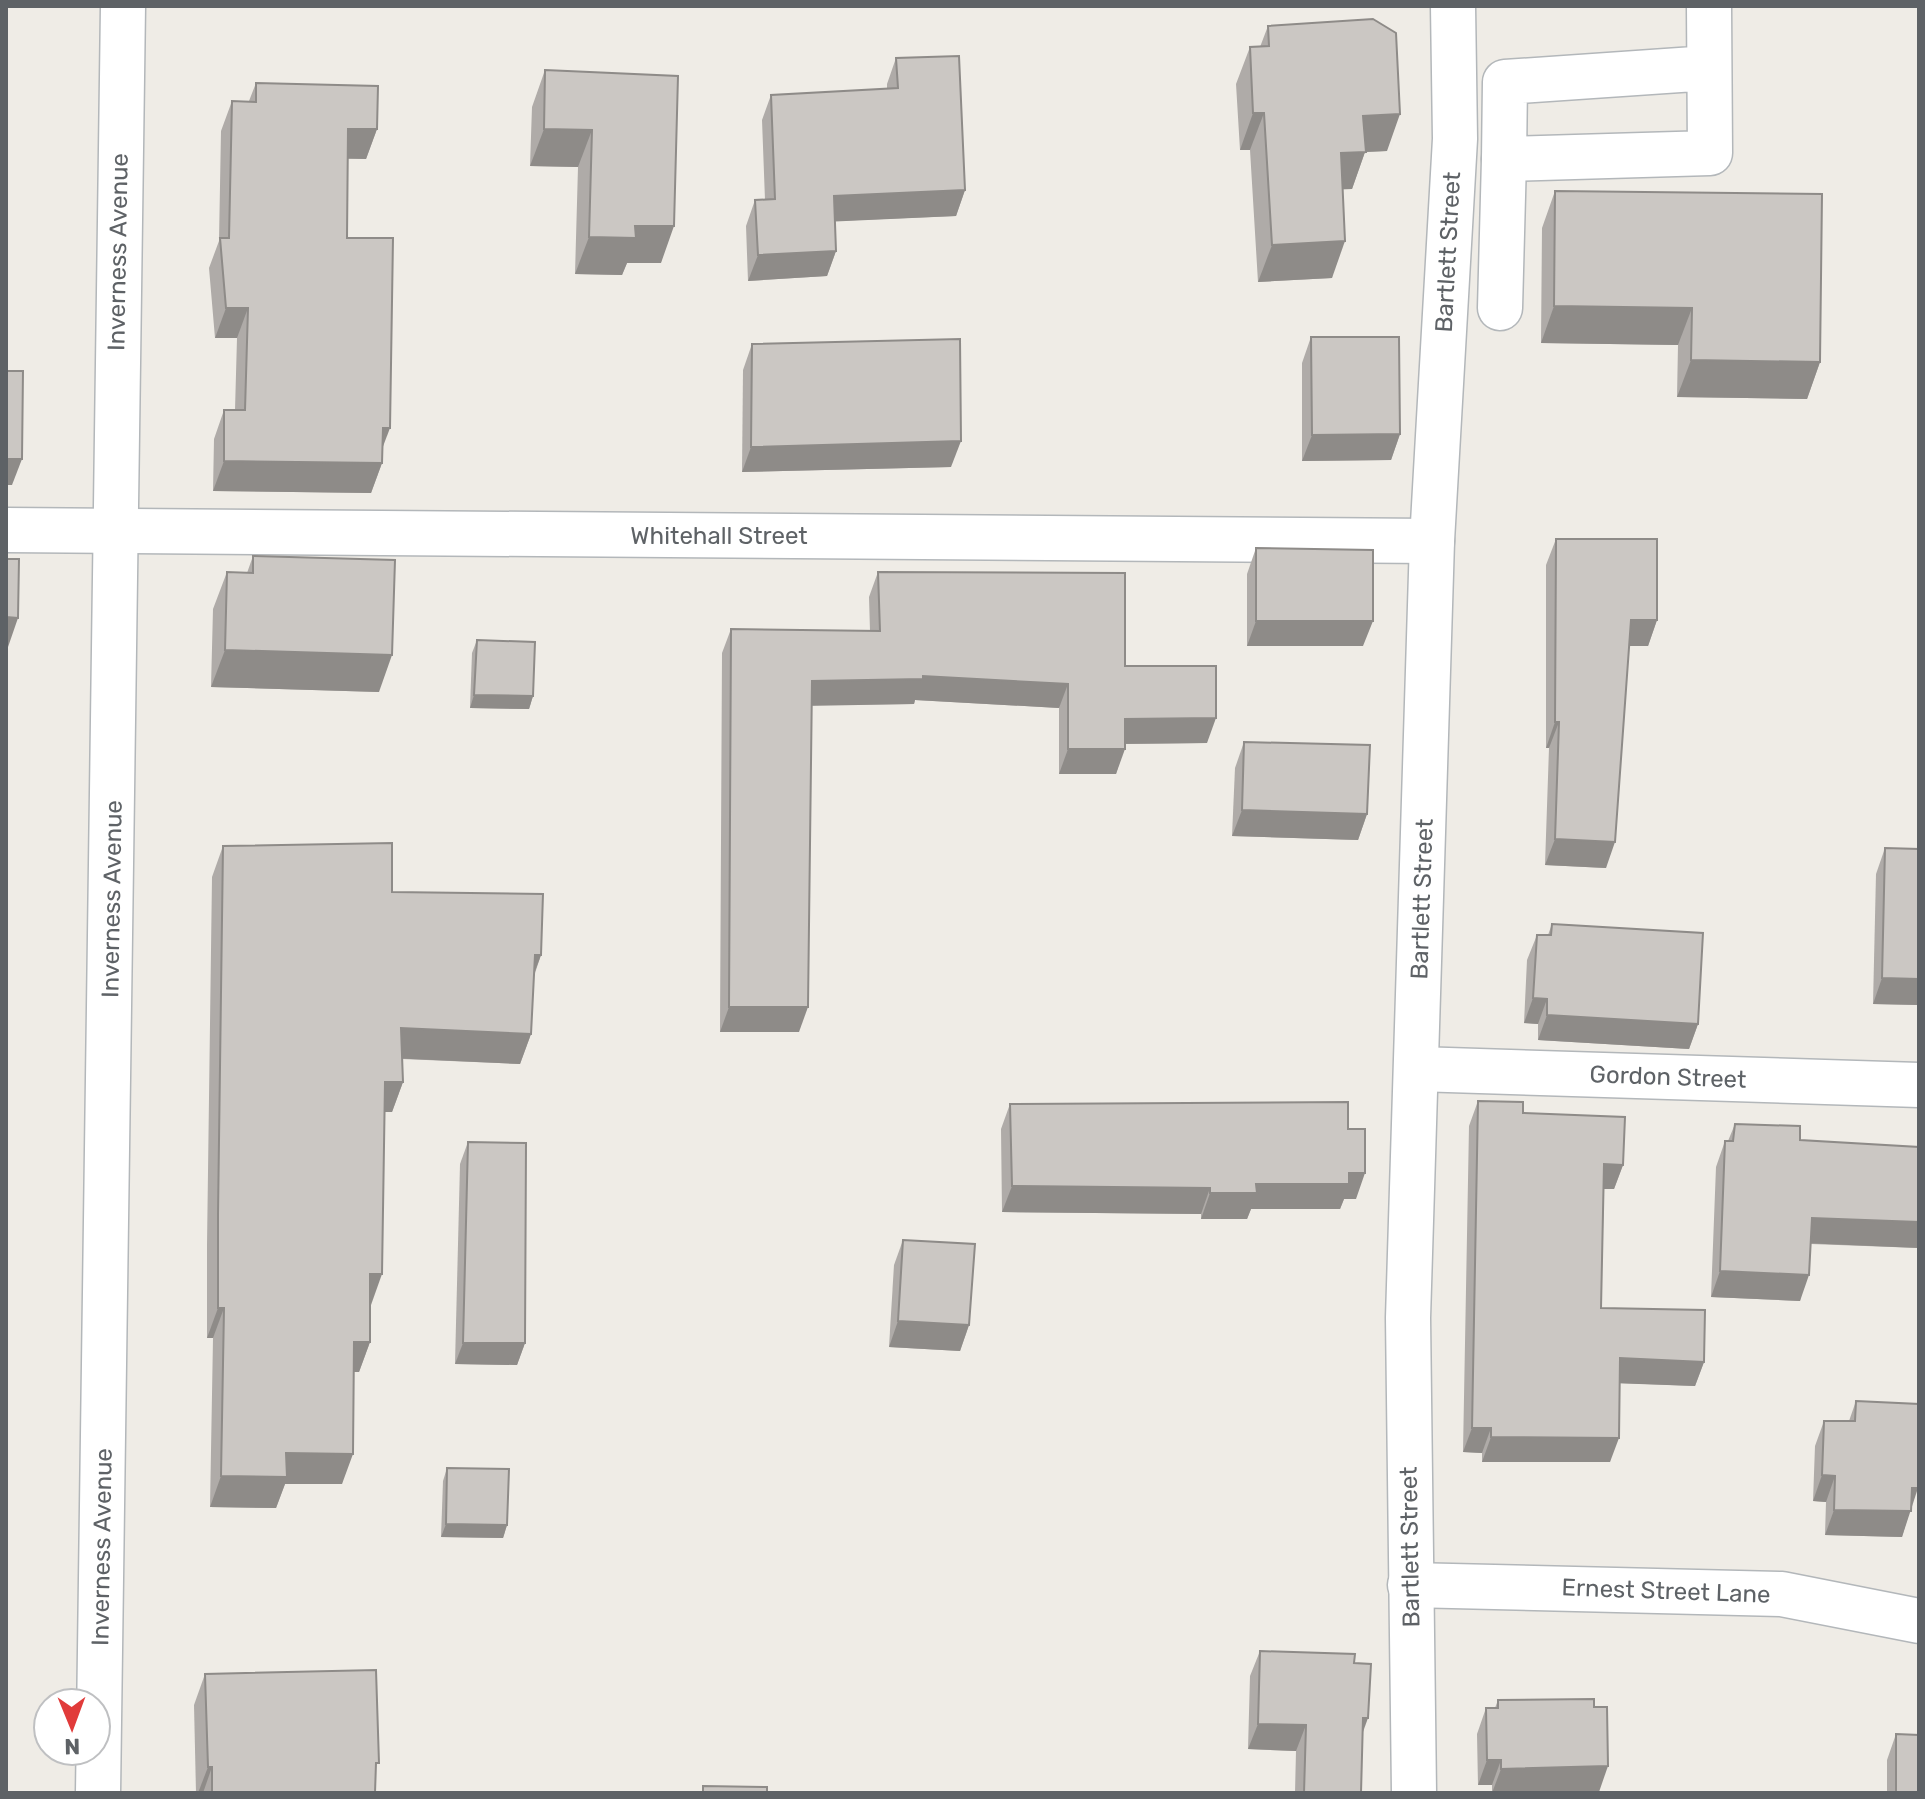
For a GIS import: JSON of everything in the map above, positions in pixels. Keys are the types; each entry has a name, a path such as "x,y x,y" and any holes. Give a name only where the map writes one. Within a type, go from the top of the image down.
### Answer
{"street":[{"name":"Inverness Avenue","path":"98,1793 117,532 116,313 123,6"},
{"name":"Bartlett Street","path":"1414,1793 1408,1318 1432,541 1455,139 1453,6"},
{"path":"1504,159 1710,153 1709,6"},
{"path":"1500,308 1505,82 1709,68"},
{"name":"Whitehall Street","path":"6,530 1432,541"},
{"name":"Gordon Street","path":"1417,1069 1919,1085"},
{"name":"Ernest Street Lane","path":"1410,1585 1782,1594 1919,1621"}],"building":[{"path":"1373,19 1396,33 1400,114 1363,116 1366,152 1341,153 1345,241 1272,245 1264,113 1253,113 1250,47 1269,46 1268,26"},
{"path":"959,56 965,190 834,196 836,251 758,255 755,200 775,199 771,95 898,88 896,58"},
{"path":"545,70 678,76 674,226 635,226 636,238 589,237 592,130 544,129"},
{"path":"256,83 378,86 377,129 348,129 347,238 393,238 390,428 383,428 382,463 224,461 224,410 245,410 248,308 226,308 220,238 229,238 232,101 256,102"},
{"path":"1555,191 1822,194 1820,362 1691,360 1692,308 1554,306"},
{"path":"1311,337 1399,337 1400,434 1312,435"},
{"path":"960,339 961,441 751,447 752,344"},
{"path":"6,371 23,371 22,459 6,459"},
{"path":"1556,539 1657,539 1657,620 1631,620 1615,842 1555,839 1559,722 1555,722"},
{"path":"1256,548 1373,550 1373,621 1256,621"},
{"path":"253,556 395,560 392,655 225,650 227,572 253,573"},
{"path":"6,559 19,559 18,618 6,617"},
{"path":"878,572 1125,573 1125,666 1216,666 1216,718 1125,719 1125,749 1068,749 1068,684 923,676 923,679 812,681 808,1007 729,1007 731,629 880,631"},
{"path":"477,640 535,642 533,696 474,695"},
{"path":"1244,742 1370,745 1367,814 1242,810"},
{"path":"392,843 392,892 543,894 541,955 535,955 531,1034 401,1028 403,1082 385,1082 382,1274 370,1274 370,1342 354,1342 353,1454 286,1453 287,1477 221,1476 224,1308 218,1308 218,1214 223,846"},
{"path":"1885,848 1919,849 1919,979 1882,978"},
{"path":"1552,924 1703,933 1698,1024 1547,1015 1547,999 1533,998 1537,935 1551,935"},
{"path":"1478,1101 1523,1102 1523,1113 1625,1117 1623,1165 1604,1164 1601,1308 1705,1310 1704,1362 1620,1358 1619,1438 1491,1437 1491,1428 1472,1428"},
{"path":"1348,1102 1348,1129 1365,1129 1365,1173 1349,1173 1349,1184 1256,1184 1257,1193 1210,1193 1210,1188 1012,1186 1010,1104"},
{"path":"1735,1124 1800,1126 1800,1140 1919,1147 1919,1222 1812,1218 1809,1275 1720,1271 1725,1141 1733,1141"},
{"path":"468,1142 526,1143 525,1343 463,1343"},
{"path":"903,1240 975,1244 969,1325 898,1321"},
{"path":"1856,1401 1919,1404 1918,1488 1912,1488 1911,1511 1834,1510 1835,1476 1822,1475 1824,1421 1855,1421"},
{"path":"447,1468 509,1469 507,1525 446,1524"},
{"path":"1260,1651 1355,1654 1354,1663 1371,1664 1368,1718 1363,1718 1361,1793 1304,1793 1306,1725 1258,1724"},
{"path":"376,1670 379,1763 376,1763 375,1793 212,1793 212,1767 208,1767 205,1674"},
{"path":"1594,1699 1594,1707 1607,1707 1608,1766 1501,1769 1501,1760 1487,1760 1486,1708 1498,1708 1498,1700"},
{"path":"1896,1734 1919,1735 1919,1793 1896,1793"},
{"path":"703,1786 767,1787 767,1793 703,1793"}]}
